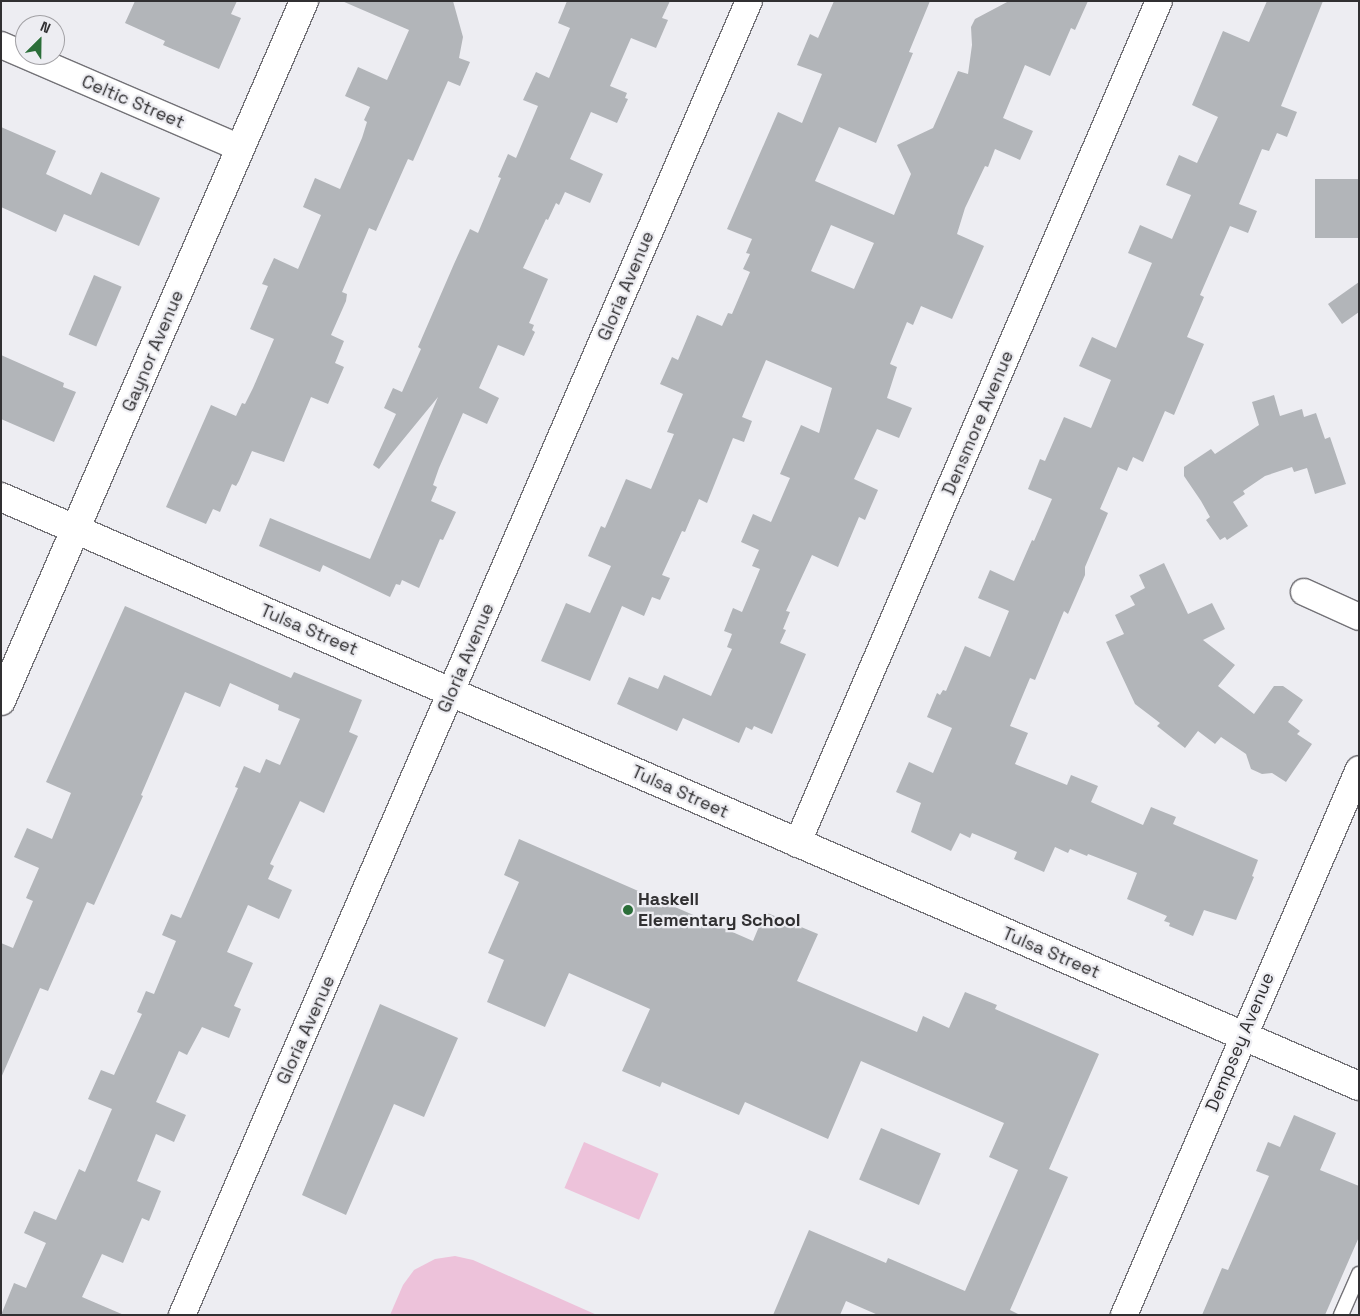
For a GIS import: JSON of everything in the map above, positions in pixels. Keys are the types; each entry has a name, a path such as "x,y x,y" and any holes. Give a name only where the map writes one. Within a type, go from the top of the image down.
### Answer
{"street":[{"name":"Gaynor Avenue","path":"1,701 304,1"},
{"name":"Gloria Avenue","path":"182,1315 749,1"},
{"name":"Densmore Avenue","path":"797,844 1159,1"},
{"name":"Celtic Street","path":"1,45 240,148"},
{"name":"Tulsa Street","path":"1,497 797,844 1359,1086"},
{"path":"1304,592 1359,617"},
{"name":"Dempsey Avenue","path":"1124,1315 1359,769"}],"lane":[{"path":"1341,1315 1359,1274"}],"shaded area":[{"path":"584,1142 659,1174 639,1220 564,1188"},
{"path":"455,1256 473,1260 597,1315 390,1315 403,1285 414,1270 435,1259"}],"building":[{"path":"135,1 237,1 231,14 241,18 219,69 163,45 165,41 125,23"},
{"path":"342,1 453,1 463,37 459,58 470,62 460,86 448,81 413,161 408,159 376,231 369,228 342,292 347,294 346,301 331,335 344,341 335,363 344,367 328,404 311,397 284,462 252,451 239,481 236,486 232,484 220,512 213,509 206,524 166,507 211,405 236,416 242,403 245,404 253,388 274,339 250,329 268,286 262,284 274,258 298,269 321,215 303,207 315,178 340,189 362,138 367,122 364,120 370,107 345,96 358,67 387,80 409,30"},
{"path":"567,1 670,1 662,18 668,20 656,48 631,38 610,86 627,93 625,98 628,99 617,123 591,112 570,159 603,174 590,203 565,192 559,205 556,203 548,220 546,219 523,268 548,279 529,323 534,325 532,330 535,332 524,356 498,345 479,388 499,398 487,424 463,413 439,468 433,485 437,487 431,501 456,512 443,540 440,539 419,588 402,580 400,585 396,584 390,597 323,565 320,572 259,546 270,518 370,559 438,397 379,469 373,465 396,414 384,408 393,388 402,392 421,349 418,347 470,229 478,233 501,178 498,177 508,154 516,158 538,106 523,100 536,72 549,78 570,28 558,23"},
{"path":"834,1 930,1 909,52 913,53 876,143 839,127 815,181 894,215 911,174 897,145 933,128 958,71 968,74 972,45 971,27 975,19 1009,1 1088,1 1075,30 1071,28 1050,76 1025,65 1003,118 1033,131 1020,160 995,149 988,167 985,166 965,208 957,234 984,246 952,319 921,306 913,325 907,322 890,364 897,367 887,398 912,408 899,438 877,429 854,479 878,490 865,520 859,517 838,567 812,555 786,611 790,612 783,629 786,630 780,643 806,654 772,734 754,726 752,730 746,727 739,743 683,718 677,731 617,704 629,677 658,689 664,675 711,696 732,649 727,647 732,634 724,631 733,608 742,612 760,569 752,566 759,550 741,542 753,514 771,522 790,478 780,474 801,425 819,433 832,388 766,360 742,417 752,421 744,442 733,438 707,503 699,499 685,532 682,531 662,575 670,578 660,600 652,597 644,616 622,606 590,681 541,661 566,603 590,613 611,566 588,556 601,526 605,528 626,479 651,489 674,434 667,432 683,394 660,384 672,357 678,360 697,315 722,326 728,313 732,314 750,272 743,269 750,254 746,253 752,239 727,229 778,112 802,123 822,74 797,65 810,34 818,38","holes":["831,225 874,243 854,289 811,271"]},
{"path":"1267,1 1323,1 1281,106 1297,112 1287,137 1277,133 1269,151 1262,149 1239,204 1257,211 1248,233 1230,226 1200,295 1204,297 1187,337 1204,344 1174,415 1165,411 1143,462 1133,457 1127,471 1118,467 1100,509 1108,513 1085,567 1085,575 1068,614 1064,611 1035,680 1030,678 1010,726 1028,733 1015,764 1067,785 1071,775 1098,786 1091,802 1143,825 1151,807 1176,817 1173,824 1258,860 1252,876 1254,877 1236,920 1204,910 1193,936 1169,926 1170,923 1164,921 1167,916 1127,899 1137,873 1088,854 1087,856 1070,849 1068,853 1055,847 1044,872 1014,859 1017,852 972,833 970,838 960,833 951,851 911,832 921,803 896,792 909,762 933,773 952,728 927,717 937,693 940,695 943,690 946,691 965,646 990,657 1009,611 978,598 990,570 1014,581 1032,540 1034,541 1052,499 1028,489 1040,459 1045,461 1064,417 1091,428 1111,380 1079,366 1092,337 1116,348 1152,263 1128,253 1140,225 1172,239 1191,195 1166,185 1179,155 1197,163 1218,117 1192,105 1223,31 1249,42"},
{"path":"1,127 56,151 46,174 91,195 101,172 160,198 139,246 64,214 56,232 1,207"},
{"path":"1315,179 1359,179 1359,238 1315,238"},
{"path":"94,275 122,287 96,347 69,335"},
{"path":"1359,282 1359,312 1342,324 1328,304"},
{"path":"1,355 64,383 63,387 76,392 54,442 1,419"},
{"path":"1274,395 1280,416 1302,409 1304,417 1316,413 1325,439 1330,437 1346,484 1315,494 1307,468 1294,472 1292,467 1265,476 1243,491 1245,494 1233,502 1248,526 1227,540 1225,537 1220,540 1206,520 1210,517 1201,501 1184,476 1184,467 1211,449 1215,454 1259,425 1252,402"},
{"path":"1164,563 1188,614 1212,603 1225,629 1203,640 1235,665 1218,686 1254,714 1274,686 1283,686 1303,700 1288,722 1300,731 1297,734 1312,744 1286,782 1272,773 1262,774 1251,769 1246,754 1221,737 1215,744 1198,731 1185,748 1157,726 1160,723 1135,704 1106,642 1124,634 1115,615 1135,605 1130,596 1145,588 1139,575"},
{"path":"125,606 291,678 294,672 362,700 349,732 358,736 324,813 300,801 270,864 274,866 268,879 292,890 279,919 248,905 227,952 253,963 234,1006 241,1009 229,1038 202,1027 187,1055 179,1051 156,1102 186,1115 174,1142 156,1134 137,1181 161,1191 149,1221 142,1218 123,1263 102,1254 82,1297 124,1315 1,1315 14,1283 26,1288 46,1243 24,1233 34,1211 56,1220 79,1169 85,1172 112,1109 88,1099 101,1070 114,1075 142,1014 137,1012 146,991 154,994 176,941 162,935 171,914 181,918 238,788 235,787 244,766 260,773 266,759 280,765 300,719 278,710 279,705 230,683 220,707 185,692 141,795 143,796 94,905 87,902 48,991 40,988 1,1078 1,943 13,948 33,901 26,898 39,868 14,857 27,828 52,839 71,793 46,782"},
{"path":"519,839 753,941 765,912 818,934 797,981 917,1032 923,1016 949,1028 965,992 997,1005 995,1009 1099,1054 1049,1169 1068,1177 1010,1310 1020,1315 878,1315 846,1301 840,1315 773,1315 809,1230 886,1263 888,1258 965,1291 1018,1170 989,1157 1004,1123 861,1061 828,1139 745,1102 739,1115 662,1082 660,1087 622,1071 650,1009 569,973 545,1027 487,1002 504,960 488,953 519,882 504,875"},
{"path":"380,1004 458,1038 424,1117 394,1104 346,1215 302,1195"},
{"path":"1294,1115 1336,1133 1320,1170 1359,1186 1359,1237 1325,1315 1202,1315 1222,1268 1228,1270 1269,1176 1256,1171 1268,1142 1280,1147"},
{"path":"881,1128 941,1153 919,1205 859,1180"}],"place":[{"name":"Haskell Elementary School","path":"628,910"}]}
